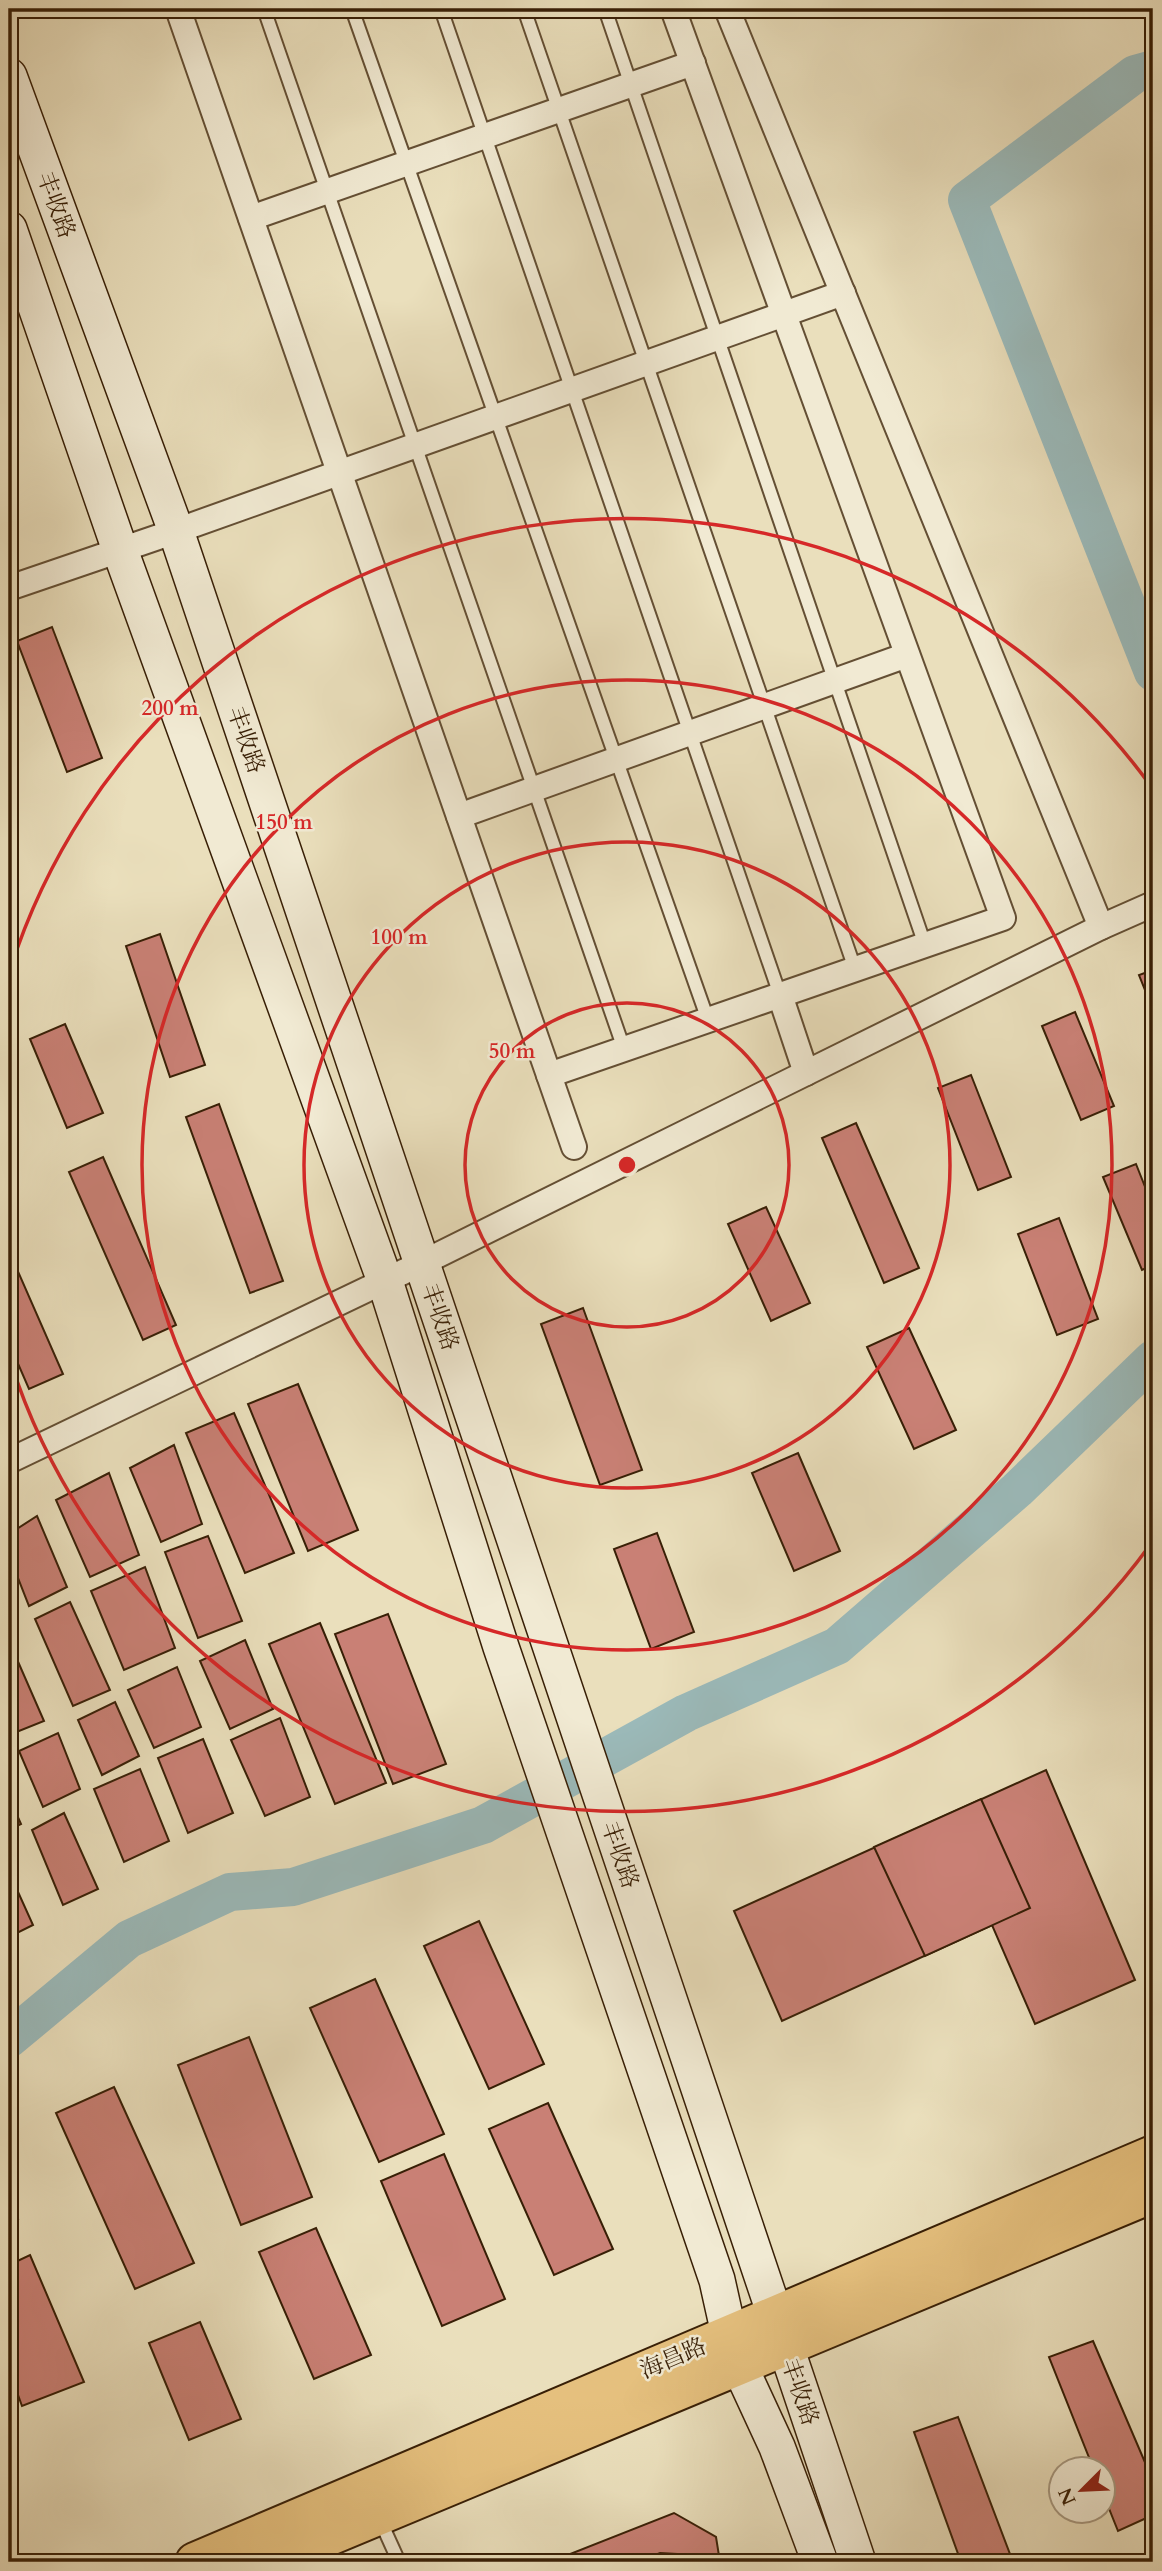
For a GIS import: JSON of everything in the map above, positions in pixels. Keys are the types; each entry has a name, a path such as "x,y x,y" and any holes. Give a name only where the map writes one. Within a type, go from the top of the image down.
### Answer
{"main road":[{"name":"丰收路","path":"9,76 176,531 858,2562"},
{"name":"丰收路","path":"9,229 120,550 385,1281 506,1660 717,2280 735,2350 777,2447 820,2562"},
{"name":"海昌路","path":"195,2562 780,2331 1153,2155"},
{"name":"海昌路","path":"780,2331 1153,2193"},
{"name":"海昌路","path":"267,2562 378,2516 735,2350"}],"street":[{"path":"178,9 574,1147"},
{"path":"549,1075 1003,918 673,9"},
{"path":"727,9 1101,927"},
{"path":"251,218 693,64"},
{"path":"9,587 176,531 843,293"},
{"path":"459,816 907,655"},
{"path":"9,1461 422,1263 1101,927 1153,904"},
{"path":"780,995 806,1073"}],"lane":[{"path":"264,9 624,1049"},
{"path":"352,9 708,1020"},
{"path":"441,9 780,995"},
{"path":"524,9 855,969"},
{"path":"605,9 925,945"},
{"path":"378,2516 399,2562"}],"building":[{"path":"52,627 102,758 67,772 17,641"},
{"path":"160,934 205,1065 170,1077 126,946"},
{"path":"1153,970 1153,1010 1139,975"},
{"path":"1075,1012 1114,1106 1081,1120 1042,1026"},
{"path":"65,1024 103,1113 67,1128 30,1039"},
{"path":"971,1075 1011,1177 978,1190 938,1088"},
{"path":"219,1104 283,1281 250,1293 186,1117"},
{"path":"856,1123 919,1268 884,1283 822,1138"},
{"path":"103,1157 176,1325 143,1340 69,1172"},
{"path":"1136,1164 1153,1207 1153,1265 1142,1270 1103,1177"},
{"path":"766,1207 810,1303 771,1321 728,1224"},
{"path":"1059,1218 1098,1319 1057,1335 1018,1234"},
{"path":"9,1251 63,1374 29,1389 9,1343"},
{"path":"583,1308 642,1470 600,1485 541,1324"},
{"path":"909,1328 956,1430 914,1449 867,1347"},
{"path":"298,1384 358,1530 308,1551 248,1404"},
{"path":"234,1413 294,1553 245,1573 186,1433"},
{"path":"174,1445 202,1524 161,1542 130,1468"},
{"path":"798,1453 840,1551 794,1571 752,1473"},
{"path":"109,1473 139,1555 90,1577 56,1500"},
{"path":"37,1516 67,1587 29,1606 9,1555 9,1534"},
{"path":"657,1533 694,1632 651,1649 614,1549"},
{"path":"208,1536 242,1621 198,1638 165,1552"},
{"path":"145,1567 175,1648 124,1670 91,1591"},
{"path":"70,1602 110,1690 73,1706 35,1619"},
{"path":"388,1614 446,1764 393,1784 335,1634"},
{"path":"320,1623 386,1783 335,1804 269,1644"},
{"path":"245,1640 273,1709 230,1729 200,1661"},
{"path":"9,1641 44,1721 9,1735"},
{"path":"177,1667 201,1727 154,1748 128,1690"},
{"path":"115,1702 139,1756 102,1775 78,1720"},
{"path":"280,1718 310,1797 265,1816 231,1740"},
{"path":"58,1733 80,1789 43,1807 19,1751"},
{"path":"203,1739 233,1813 188,1833 158,1758"},
{"path":"140,1769 169,1841 124,1862 94,1789"},
{"path":"1046,1770 1135,1980 1035,2024 992,1925 782,2021 734,1911"},
{"path":"9,1797 21,1824 9,1830"},
{"path":"981,1799 1030,1908 925,1956 874,1847"},
{"path":"64,1813 98,1889 63,1905 32,1830"},
{"path":"9,1872 33,1925 9,1937"},
{"path":"479,1921 544,2064 489,2089 424,1946"},
{"path":"375,1979 444,2134 379,2162 310,2008"},
{"path":"249,2037 312,2197 241,2225 178,2065"},
{"path":"114,2087 194,2263 135,2289 56,2113"},
{"path":"548,2103 613,2249 554,2275 489,2129"},
{"path":"444,2154 505,2299 442,2326 381,2181"},
{"path":"9,2195 18,2219 9,2222"},
{"path":"316,2228 371,2355 314,2379 259,2252"},
{"path":"30,2255 84,2382 22,2406 9,2370 9,2265"},
{"path":"200,2322 241,2419 189,2440 149,2343"},
{"path":"1093,2341 1153,2481 1153,2515 1118,2531 1116,2456 1088,2456 1049,2357"},
{"path":"958,2417 1013,2562 961,2562 914,2432"},
{"path":"674,2513 716,2537 720,2562 681,2562 677,2554 660,2553 638,2562 550,2562"}],"waterway":[{"path":"1153,69 1135,74 967,200 1153,672"},
{"path":"9,2039 129,1939 230,1892 293,1887 483,1825 686,1713 837,1646 1017,1490 1153,1359"}]}
